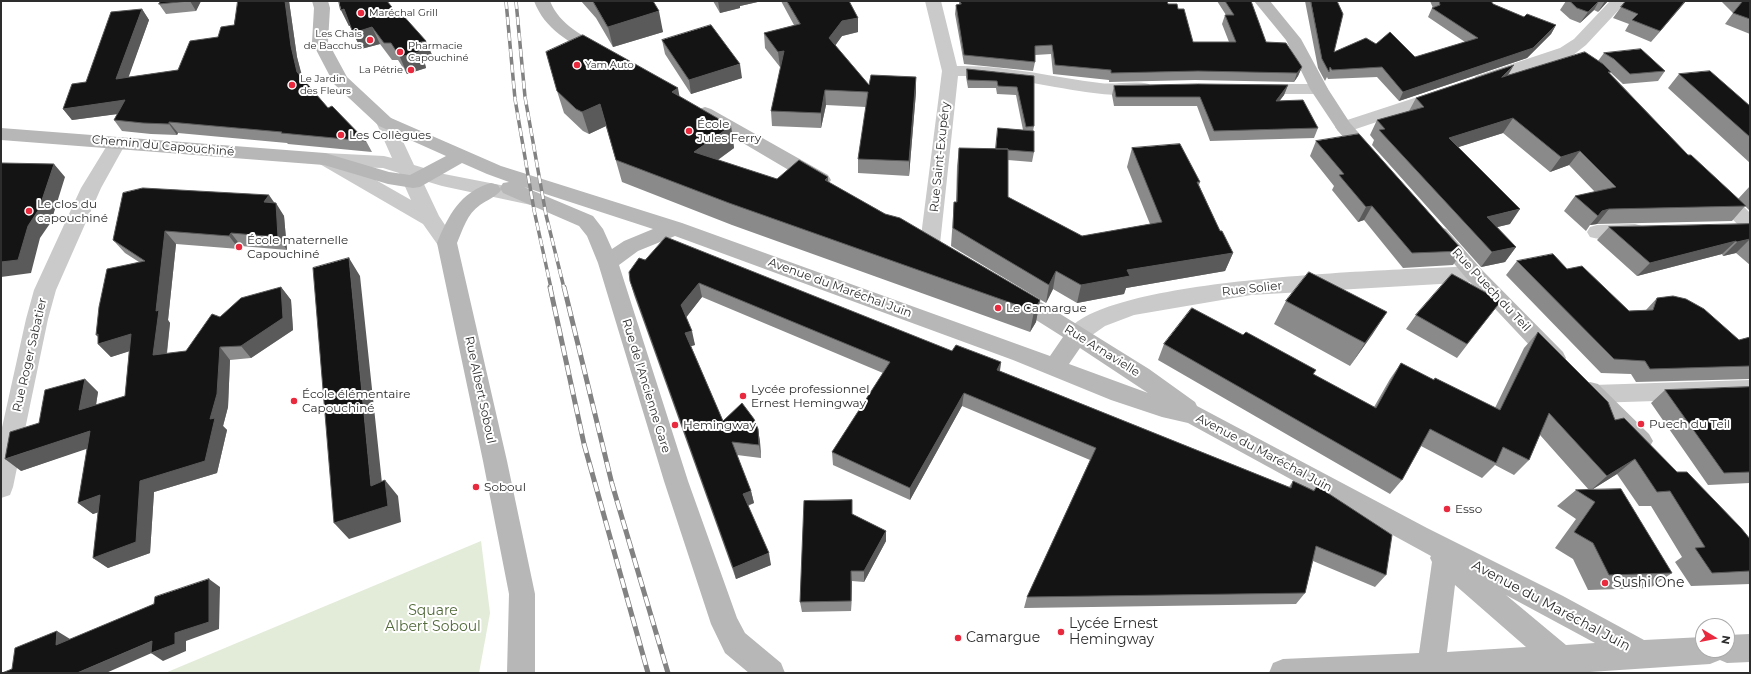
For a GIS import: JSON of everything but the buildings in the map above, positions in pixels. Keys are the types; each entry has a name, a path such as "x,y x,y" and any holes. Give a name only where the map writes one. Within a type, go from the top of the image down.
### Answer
{"street":[{"name":"Avenue du Maréchal Juin","path":"320,1 322,8 320,42 340,80 386,122 494,170 674,228 1119,393 1162,407 1194,415 1418,536 1553,605 1642,654"},
{"path":"542,1 548,15 557,26 615,61"},
{"name":"Rue Saint-Exupéry","path":"930,244 950,71 933,1"},
{"path":"1262,1 1293,39 1319,89 1344,126 1386,174"},
{"path":"1344,126 1566,52 1580,42 1619,1"},
{"path":"1566,52 1584,62"},
{"path":"950,71 968,70 1016,75 1107,89 1158,88"},
{"path":"1241,88 1319,89"},
{"path":"688,103 835,189"},
{"name":"Rue Albert Soboul","path":"386,122 416,175 430,219 448,243 522,594 521,673"},
{"name":"Chemin du Capouchiné","path":"1,134 325,159"},
{"name":"Rue Roger Sabatier","path":"1,487 37,319 45,290 91,188 117,142"},
{"path":"416,175 462,155"},
{"name":"Rue de l'Ancienne Gare","path":"462,155 479,173 531,198 586,221 596,234 608,263 676,481 725,624 735,643 771,673"},
{"path":"325,159 384,162 416,175 531,198"},
{"path":"325,159 430,219"},
{"path":"1706,180 1750,224"},
{"path":"448,243 459,213 463,208 475,198 491,190"},
{"name":"Rue Puech du Teil","path":"1428,221 1474,274 1579,380 1655,453"},
{"path":"608,263 632,246 674,228"},
{"path":"1727,229 1750,229"},
{"path":"1597,232 1651,231"},
{"name":"Rue Solier","path":"1055,368 1077,334 1097,320 1131,307 1251,287 1474,274"},
{"name":"Rue Arnavielle","path":"1000,287 1141,375 1194,415"},
{"path":"1579,380 1750,389"},
{"name":"Avenue du Maréchal Juin","path":"1418,536 1564,666"},
{"path":"1431,667 1445,560"},
{"path":"1735,649 1750,648"},
{"path":"1283,673 1431,667 1564,666 1642,654 1695,651"}],"green space":[{"name":"Square Albert Soboul","path":"481,541 490,613 479,673 165,673"}],"railway":[{"path":"506,1 515,99 534,210 551,288"},
{"path":"516,1 525,97 546,215 564,288"},
{"path":"550,287 584,444 648,673"},
{"path":"564,287 612,484 668,673"}],"place":[{"name":"Maréchal Grill","path":"361,13"},
{"name":"Les Chais de Bacchus","path":"370,40"},
{"name":"Pharmacie Capouchiné","path":"400,52"},
{"name":"Yam Auto","path":"577,65"},
{"name":"La Pétrie","path":"411,70"},
{"name":"Le Jardin des Fleurs","path":"292,85"},
{"name":"École Jules Ferry","path":"689,131"},
{"name":"Les Collègues","path":"341,135"},
{"name":"Le clos du capouchiné","path":"29,211"},
{"name":"École maternelle Capouchiné","path":"239,247"},
{"name":"Le Camargue","path":"998,308"},
{"name":"Lycée professionnel Ernest Hemingway","path":"743,396"},
{"name":"École élémentaire Capouchiné","path":"294,401"},
{"name":"Puech du Teil","path":"1641,424"},
{"name":"Hemingway","path":"675,425"},
{"name":"Soboul","path":"476,487"},
{"name":"Esso","path":"1447,509"},
{"name":"Sushi One","path":"1605,583"},
{"name":"Lycée Ernest Hemingway","path":"1061,632"},
{"name":"Camargue","path":"958,638"}]}
